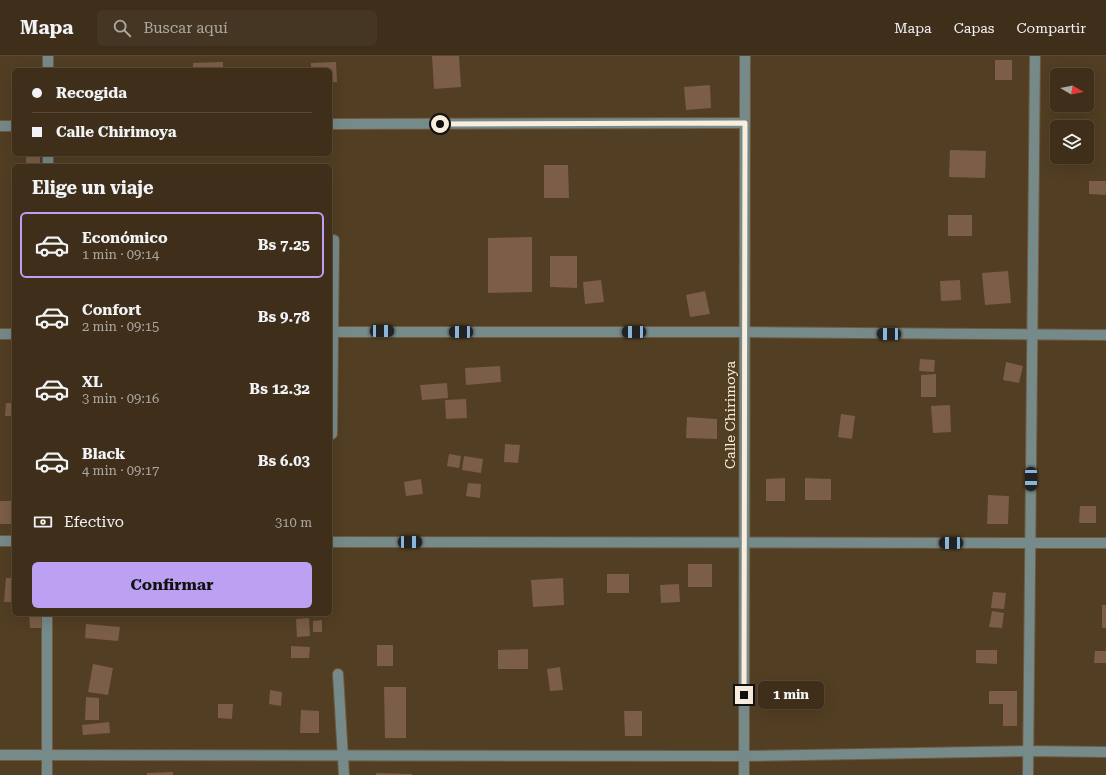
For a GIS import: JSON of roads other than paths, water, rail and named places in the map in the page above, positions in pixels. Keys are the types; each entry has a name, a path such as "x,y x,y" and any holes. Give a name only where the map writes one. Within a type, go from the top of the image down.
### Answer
{"street":[{"path":"48,56 48,68"},
{"name":"Calle Chirimoya","path":"744,775 743,543 745,56"},
{"path":"1028,775 1035,56"},
{"path":"332,124 745,123"},
{"path":"0,126 12,126"},
{"path":"332,301 334,240"},
{"path":"332,332 745,332 1032,336 1106,335"},
{"path":"0,334 12,334"},
{"path":"0,541 12,541"},
{"path":"332,542 1106,543"},
{"path":"47,616 47,775"},
{"path":"338,674 344,775"},
{"path":"0,755 344,756 508,754 744,756 1028,751 1106,752"}]}
